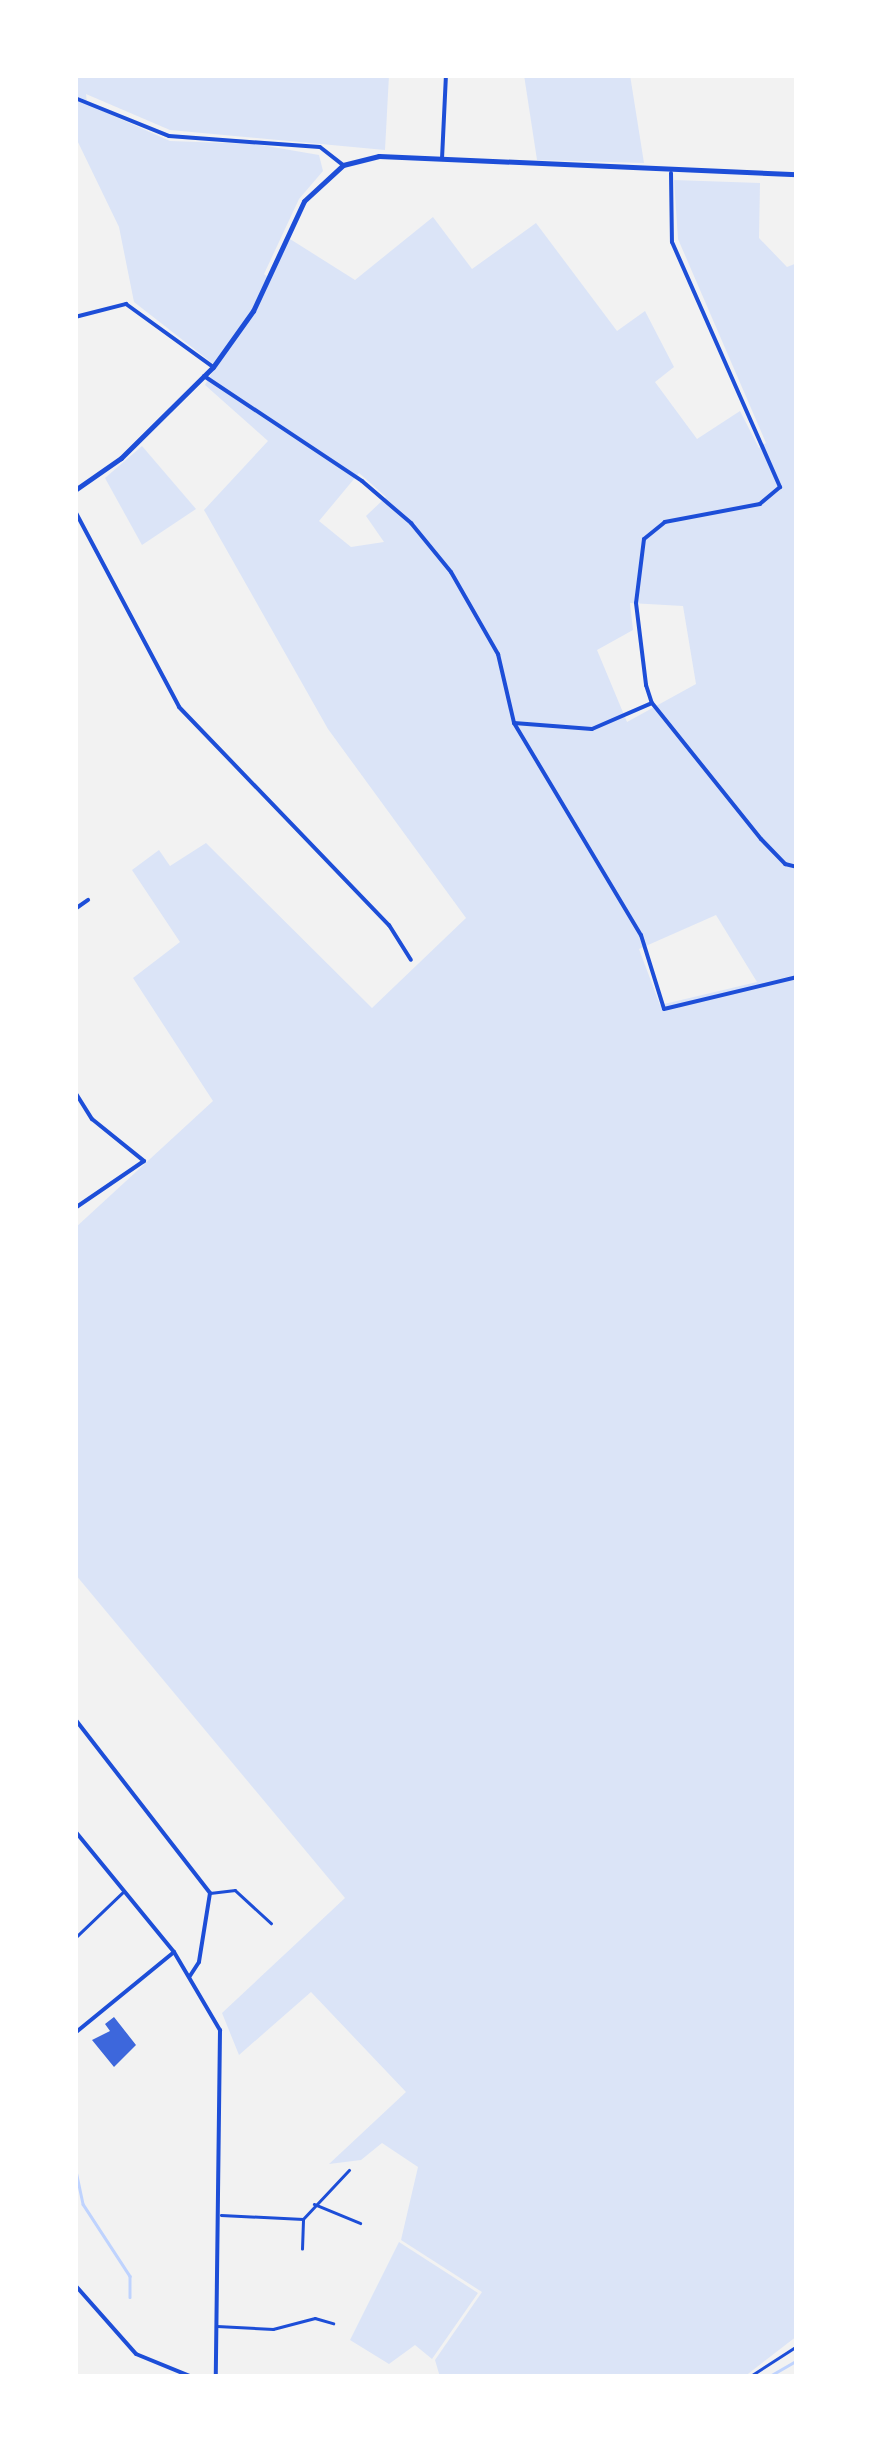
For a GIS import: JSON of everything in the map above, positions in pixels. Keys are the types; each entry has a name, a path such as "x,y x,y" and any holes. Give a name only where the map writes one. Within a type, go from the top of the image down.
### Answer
{"street":[{"path":"442,159 446,75"},
{"path":"75,98 169,136 320,147 342,165"},
{"path":"75,490 121,458 213,367 253,312 304,201 342,165 380,156 671,174 797,174"},
{"path":"671,174 672,242 780,486 760,504 665,522 644,539 636,603 652,703 761,839 785,864 797,867"},
{"path":"75,317 126,304 213,367"},
{"path":"204,376 362,481 411,523 484,628 514,722 641,936 664,1010 797,977"},
{"path":"75,511 179,707 388,925 411,960"},
{"path":"514,722 592,729 652,703"},
{"path":"75,909 88,900"},
{"path":"75,1092 92,1119 144,1161 75,1208"},
{"path":"75,1719 210,1893 199,1962 190,1976"},
{"path":"75,1830 174,1952 212,2010 224,2053 216,2377"},
{"path":"75,2033 174,1952"},
{"path":"75,2285 136,2354 192,2377"}],"lane":[{"path":"210,1893 236,1890 271,1923"},
{"path":"75,1938 122,1892"},
{"path":"302,2248 303,2219 349,2170"},
{"path":"313,2204 360,2223"},
{"path":"222,2215 303,2219"},
{"path":"217,2326 274,2329 315,2318 333,2324"}],"path":[{"path":"749,2377 797,2346"}],"shaded area":[{"path":"75,75 389,75 385,150 170,130 86,94 87,104 170,141 255,144 319,155 323,171 299,199 264,274 269,278 290,239 355,280 433,217 472,269 536,223 617,331 645,311 674,367 655,382 697,439 740,411 759,448 766,443 678,239 674,180 760,183 759,238 787,267 797,263 797,2336 744,2377 440,2377 435,2360 482,2292 401,2240 418,2167 382,2143 361,2160 329,2164 406,2092 311,1992 239,2055 222,2013 345,1898 75,1574 75,1228 213,1101 133,978 180,942 132,870 159,850 170,866 206,843 372,1008 466,918 328,729 204,510 268,441 205,385 216,366 134,302 119,227 75,136","holes":["359,473 386,497 366,516 384,542 351,547 319,521","630,603 683,606 696,684 627,722 597,650 633,630","716,915 757,982 660,1005 639,949"]},
{"path":"524,75 630,75 644,163 537,160"},
{"path":"142,446 196,509 142,545 105,478"},
{"path":"399,2242 478,2293 432,2359 415,2345 389,2364 350,2340"}],"building":[{"path":"114,2017 136,2045 114,2067 92,2040 110,2031 105,2024"}],"waterway":[{"path":"75,2166 83,2204 130,2276 130,2297"},
{"path":"768,2377 797,2360"}]}
